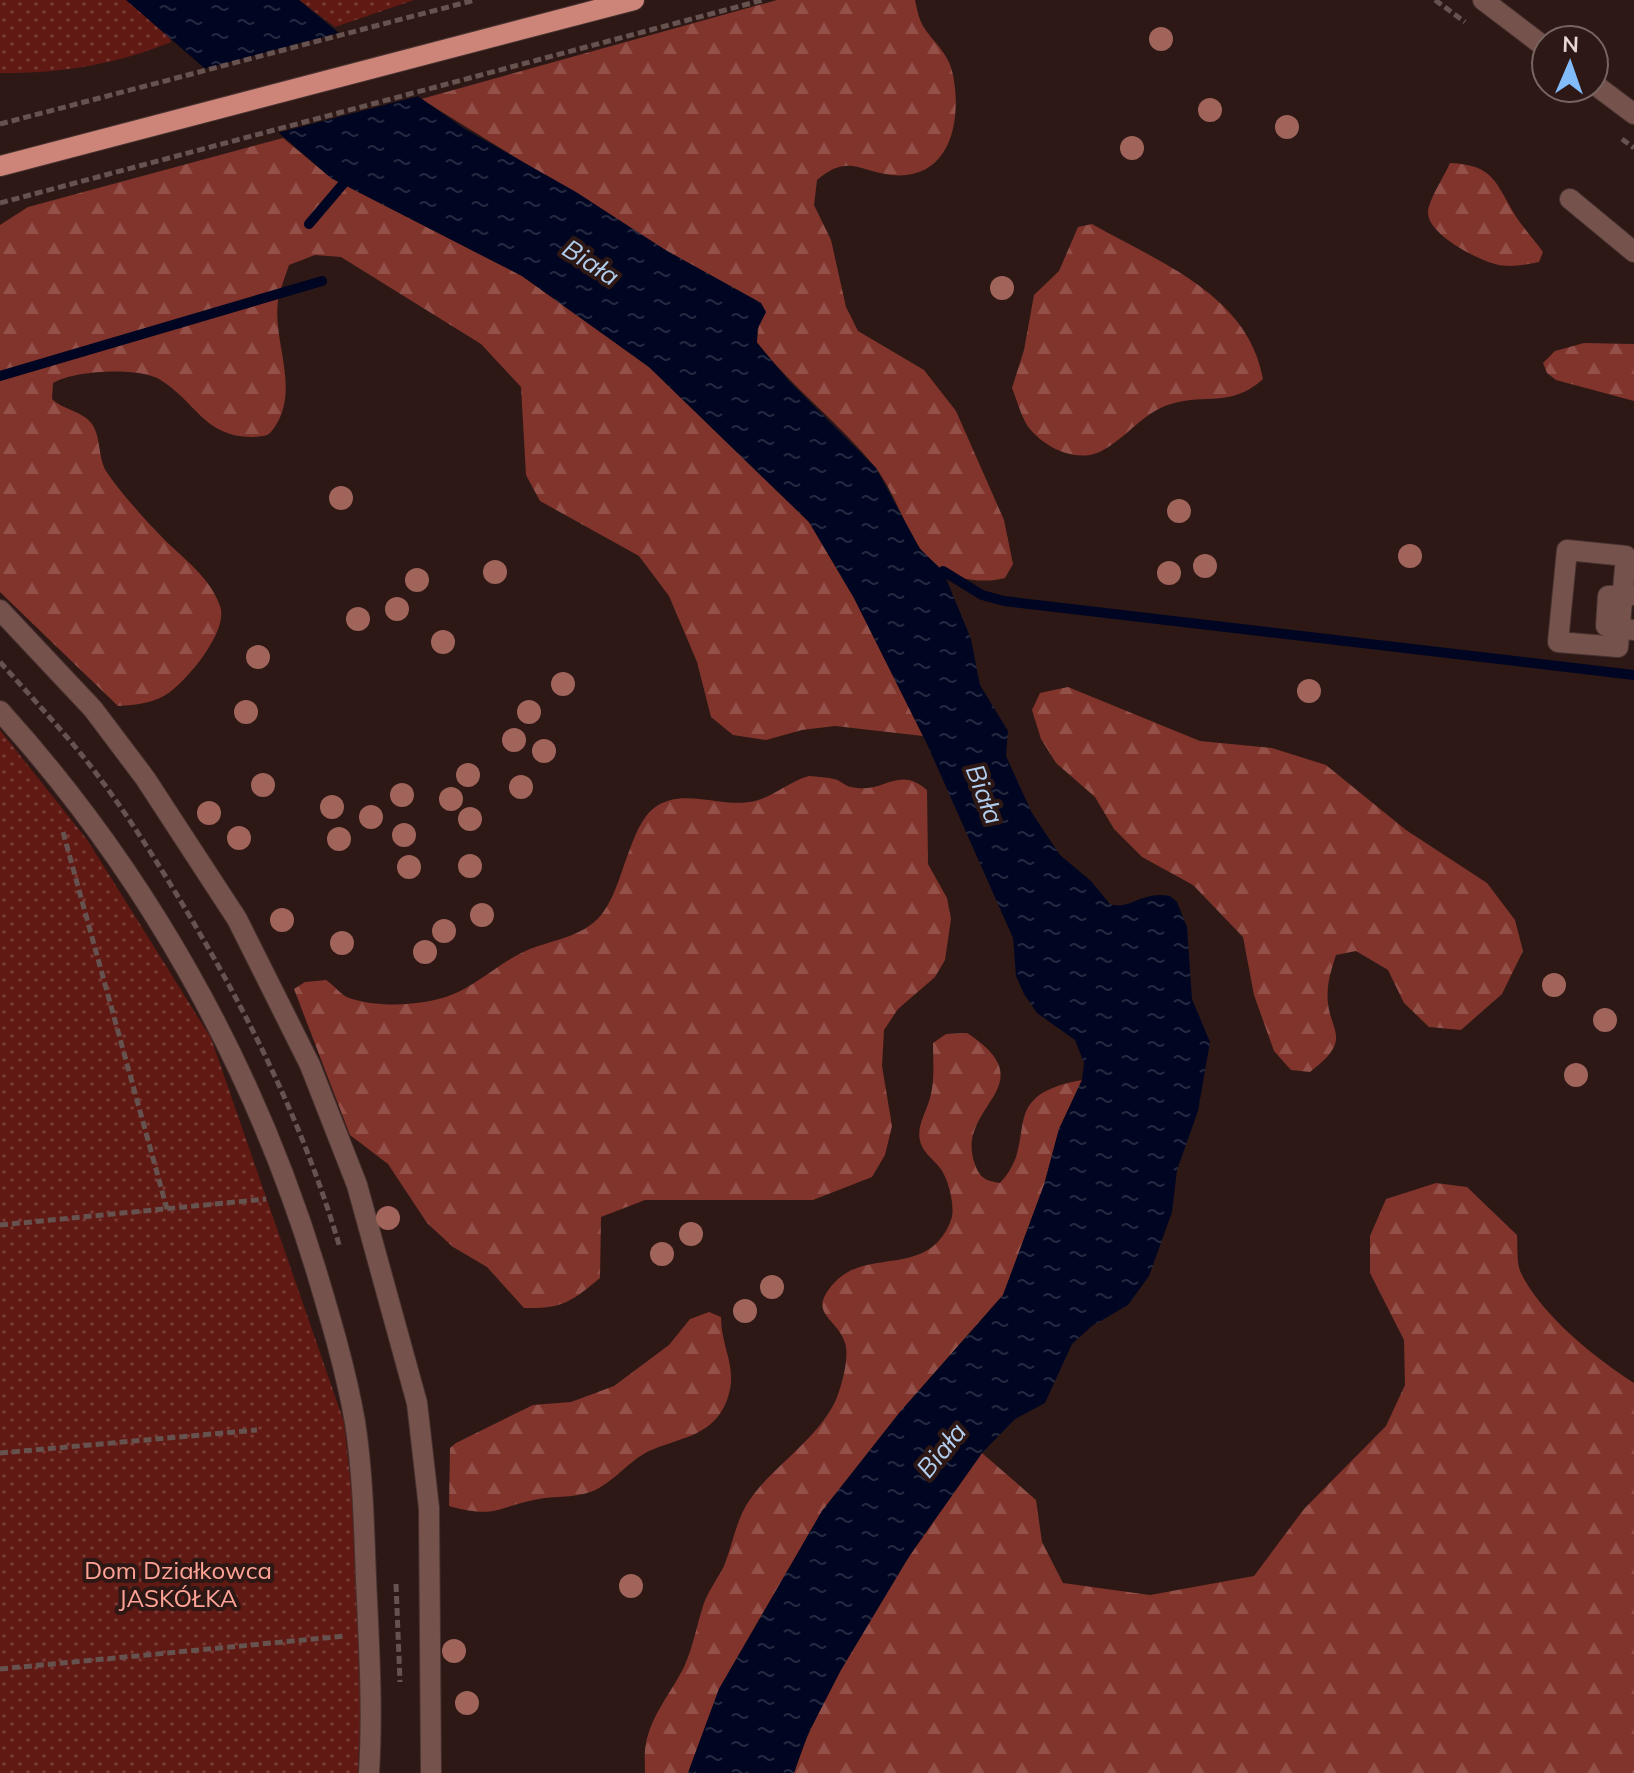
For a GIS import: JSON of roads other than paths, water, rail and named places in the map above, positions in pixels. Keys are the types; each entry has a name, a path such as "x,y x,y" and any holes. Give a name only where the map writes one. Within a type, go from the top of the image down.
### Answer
{"main road":[{"path":"4,166 634,0"}],"lane":[{"path":"1483,0 1530,36"},
{"path":"1610,96 1634,114"},
{"path":"1570,199 1634,252"},
{"path":"1567,550 1626,556 1628,612 1618,647 1558,642 1567,550"},
{"path":"0,610 93,709 145,778 237,919 310,1065 357,1185 417,1403 429,1508 431,1773"},
{"path":"0,711 43,758 112,850 190,971 242,1075 291,1187 332,1322 355,1422 363,1504 371,1675 369,1773"}],"water":[{"name":"Biała","path":"126,0 299,0 402,85 465,129 576,192 667,251 761,303 766,312 757,330 757,343 789,381 876,468 920,549 943,571 971,639 980,685 1008,731 1006,756 1032,813 1060,855 1091,881 1110,904 1123,905 1151,896 1170,896 1177,902 1187,927 1192,999 1210,1042 1198,1111 1177,1170 1172,1212 1149,1276 1128,1305 1092,1326 1072,1344 1045,1403 1015,1419 982,1453 910,1555 841,1670 807,1736 794,1773 688,1773 719,1689 822,1511 900,1412 1003,1295 1044,1185 1059,1129 1082,1080 1084,1063 1075,1040 1037,1013 1024,994 1016,976 1013,938 927,744 854,598 809,522 649,367 522,276 331,178"}],"waterway":[{"path":"309,224 343,184"},
{"path":"0,376 322,281"},
{"path":"943,571 982,595 1004,601 1634,675"}],"park label":[{"name":"Dom Działkowca JASKÓŁKA","path":"178,1584"}]}
